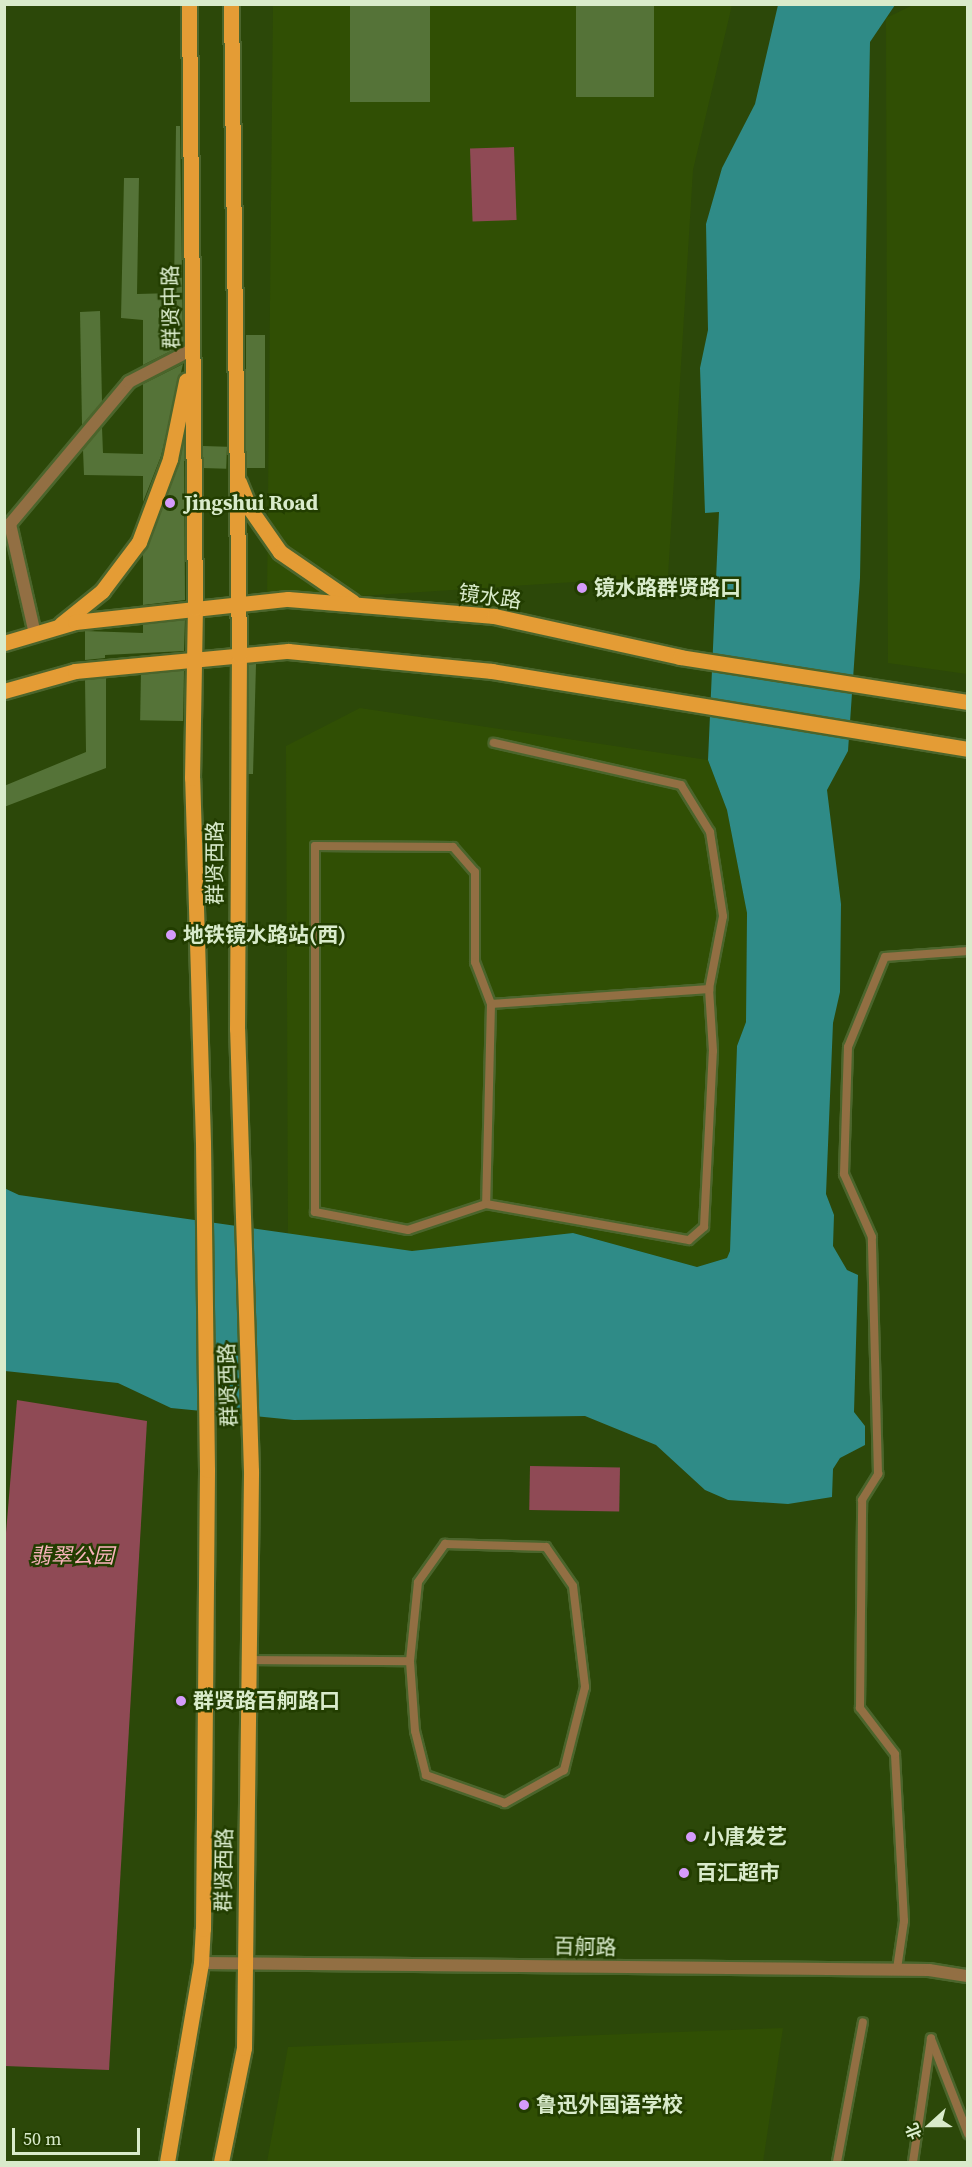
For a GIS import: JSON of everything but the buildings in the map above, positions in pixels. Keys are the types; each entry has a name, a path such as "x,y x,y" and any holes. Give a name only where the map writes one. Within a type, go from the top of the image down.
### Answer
{"main road":[{"name":"群贤中路","path":"189,4 195,608"},
{"path":"231,4 237,605"},
{"path":"55,628 102,591 139,542 170,459 192,349"},
{"path":"236,474 250,509 280,552 324,585 358,605"},
{"name":"镜水路","path":"4,643 55,628 195,608 288,599 494,616 680,657 968,702"},
{"name":"群贤西路","path":"221,2163 244,2048 251,1471 236,874 237,605"},
{"name":"群贤西路","path":"167,2163 201,1963 207,1470 203,1143 192,778 195,608"},
{"path":"4,691 75,671 288,651 492,670 684,705 968,750"}],"street":[{"path":"35,634 10,524 129,382 192,349"},
{"name":"百舸路","path":"201,1963 897,1969 968,1976"}],"lane":[{"path":"486,1204 491,1004 475,962 475,872 453,847 315,846 315,1212 408,1230 486,1204 689,1240 704,1227 711,1086 709,989 723,916 710,832 681,785 494,743"},
{"path":"897,1969 904,1921 895,1754 860,1708 862,1500 878,1474 872,1237 843,1174 848,1047 885,957 968,951"},
{"path":"491,1004 709,989"},
{"path":"445,1544 546,1547 573,1586 585,1687 564,1770 505,1803 426,1775 416,1731 410,1661 418,1582 445,1544"},
{"path":"248,1660 410,1661"},
{"path":"837,2163 863,2022"},
{"path":"913,2163 931,2038 968,2134"}],"shaded area":[{"path":"915,4 967,5 967,674 888,663 886,18"},
{"path":"273,5 732,5 693,170 668,576 267,602"},
{"path":"360,708 708,760 727,810 747,913 746,1022 737,1046 730,1251 727,1258 697,1267 573,1233 412,1251 288,1236 286,746"},
{"name":"鲁迅外国语学校","path":"783,2028 763,2162 267,2162 288,2047"}],"green space":[{"path":"514,147 517,220 473,221 470,149"},
{"name":"翡翠公园","path":"17,1400 147,1421 109,2070 5,2066 4,1557"},
{"path":"530,1466 620,1468 619,1512 529,1510"}],"water":[{"path":"778,5 895,5 870,42 860,578 848,751 827,790 841,904 840,992 833,1023 826,1194 834,1215 833,1246 847,1270 858,1275 854,1412 865,1426 865,1445 840,1458 833,1469 832,1497 788,1504 728,1500 705,1490 656,1445 585,1416 294,1420 171,1408 118,1383 5,1371 4,1188 19,1195 412,1251 573,1233 697,1267 727,1258 730,1251 737,1046 746,1022 747,913 727,810 708,760 719,512 705,513 700,368 708,330 706,224 722,168 755,104"}],"place":[{"name":"Jingshui Road","path":"170,503"},
{"name":"镜水路群贤路口","path":"582,588"},
{"name":"地铁镜水路站(西)","path":"171,935"},
{"name":"群贤路百舸路口","path":"181,1701"},
{"name":"小唐发艺","path":"691,1837"},
{"name":"百汇超市","path":"684,1873"},
{"name":"鲁迅外国语学校","path":"524,2105"}]}
